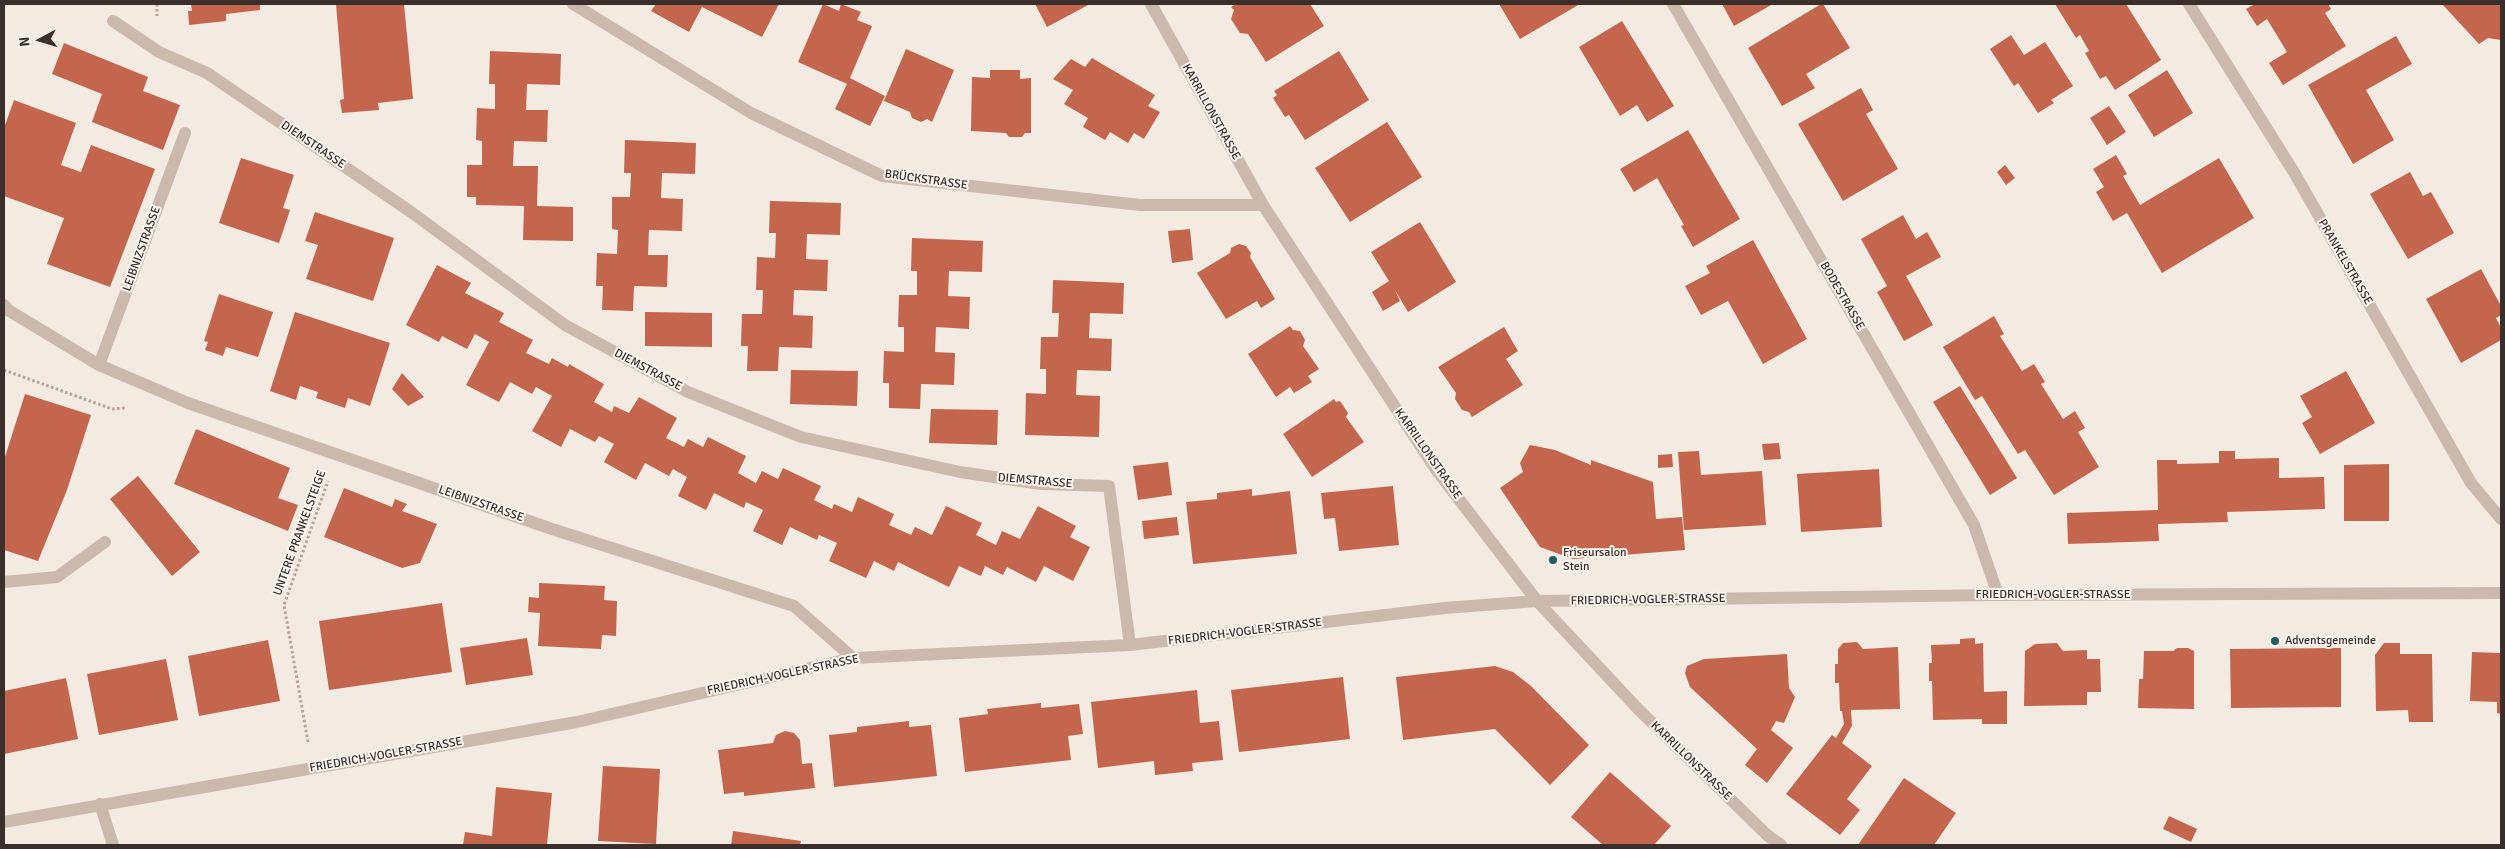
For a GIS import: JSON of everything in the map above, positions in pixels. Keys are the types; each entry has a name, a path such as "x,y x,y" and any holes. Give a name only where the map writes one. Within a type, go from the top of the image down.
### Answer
{"street":[{"name":"BRÜCKSTRASSE","path":"573,4 751,113 882,176 1140,205 1263,205"},
{"name":"KARRILLONSTRASSE","path":"1152,4 1263,205 1435,468 1537,601 1638,709 1767,835 1781,845"},
{"name":"BODESTRASSE","path":"1673,4 1974,526 1998,595"},
{"name":"PRANKELSTRASSE","path":"2189,4 2295,174 2471,483 2501,519"},
{"name":"DIEMSTRASSE","path":"113,21 159,52 207,73 261,109 411,212 565,325 688,392 810,439 960,472 1041,484 1109,486 1130,645"},
{"name":"LEIBNIZSTRASSE","path":"99,365 185,133"},
{"name":"LEIBNIZSTRASSE","path":"4,305 8,310 99,365 188,403 552,529 794,606 853,658"},
{"path":"4,582 57,577 105,542"},
{"name":"FRIEDRICH-VOGLER-STRASSE","path":"4,822 577,722 853,658 1130,645 1445,608 1537,601 1998,595 2501,593"},
{"path":"100,804 113,845"}],"path":[{"path":"4,370 112,409"},
{"name":"UNTERE PRANKELSTEIGE","path":"313,767 284,605 338,454"}],"building":[{"path":"191,4 260,4 260,10 226,14 226,21 189,25 188,11 192,11"},
{"path":"336,4 404,4 413,99 378,103 379,110 342,113 340,100 344,99"},
{"path":"656,4 779,4 762,37 702,7 689,32 651,11"},
{"path":"823,4 839,11 841,4 861,12 857,20 872,26 850,78 885,96 870,126 835,109 847,84 798,62"},
{"path":"1035,4 1090,4 1047,27"},
{"path":"1236,4 1310,4 1324,26 1266,62 1248,34 1240,33 1231,19 1234,10 1231,7"},
{"path":"1499,4 1580,4 1520,39"},
{"path":"1722,4 1773,4 1734,26"},
{"path":"1823,4 1850,48 1806,74 1815,88 1782,106 1748,48"},
{"path":"2055,4 2126,4 2161,60 2115,90 2106,76 2100,79 2085,53 2089,51 2080,35 2076,38"},
{"path":"2255,4 2328,4 2331,9 2325,13 2346,46 2283,85 2269,63 2287,52 2267,19 2257,26 2246,9"},
{"path":"2442,4 2501,4 2501,40 2488,38 2479,44"},
{"path":"1622,21 1674,106 1647,122 1637,105 1620,116 1579,47"},
{"path":"2011,35 2024,55 2045,42 2073,86 2051,100 2054,103 2038,113 2018,83 2014,86 1990,49"},
{"path":"2396,36 2412,64 2366,90 2394,140 2353,164 2308,85"},
{"path":"64,43 148,77 143,91 180,105 163,150 92,122 102,94 52,74"},
{"path":"906,49 954,70 932,122 927,119 921,122 912,118 910,112 884,101"},
{"path":"490,51 561,54 560,85 527,84 526,110 548,110 547,142 514,141 513,166 538,166 537,206 573,207 573,241 523,240 524,206 476,205 476,197 467,197 467,165 482,165 482,141 476,140 477,108 495,109 495,84 489,84"},
{"path":"1339,51 1369,100 1305,140 1289,115 1285,117 1273,98 1277,95 1274,91"},
{"path":"1092,58 1155,95 1148,106 1160,112 1144,139 1134,133 1128,143 1110,132 1105,140 1083,127 1088,118 1064,104 1073,90 1053,79 1071,59 1085,67"},
{"path":"990,70 1020,70 1020,79 1031,78 1031,133 1025,133 1022,137 1009,137 1006,133 971,131 972,77 990,78"},
{"path":"2167,70 2193,113 2154,137 2128,95"},
{"path":"1861,88 1873,110 1866,114 1898,169 1843,201 1798,124"},
{"path":"14,100 76,123 61,165 81,172 91,145 155,169 110,287 47,264 64,218 4,196 4,128"},
{"path":"2109,106 2126,132 2107,145 2090,118"},
{"path":"1387,122 1422,177 1350,222 1315,168"},
{"path":"1688,130 1740,219 1693,247 1681,226 1684,225 1657,178 1634,192 1620,169"},
{"path":"625,140 696,143 695,174 662,173 661,198 683,199 682,231 649,230 648,255 668,255 667,287 634,286 633,311 602,310 603,286 596,286 597,253 617,254 618,230 612,229 612,197 630,197 631,173 624,173"},
{"path":"2116,155 2127,174 2123,176 2140,205 2219,158 2254,218 2162,273 2127,213 2113,221 2096,192 2104,187 2093,169"},
{"path":"241,158 294,175 283,208 290,210 279,243 219,223"},
{"path":"2005,165 2015,178 2006,185 1997,172"},
{"path":"2410,172 2423,196 2431,192 2454,233 2408,259 2370,194"},
{"path":"770,201 841,203 840,235 807,234 806,259 828,260 827,291 794,290 793,315 813,316 812,348 779,347 778,371 747,371 748,346 741,346 742,314 762,314 763,290 756,290 757,257 775,258 776,233 769,233"},
{"path":"315,212 394,238 373,301 306,279 318,245 305,241"},
{"path":"1903,215 1916,239 1927,232 1941,257 1906,276 1933,325 1904,341 1877,292 1887,286 1861,239"},
{"path":"1420,222 1456,282 1408,312 1395,290 1400,301 1383,311 1372,292 1389,281 1371,252"},
{"path":"1190,229 1193,260 1172,263 1168,231"},
{"path":"912,238 983,241 982,272 949,271 948,296 970,297 969,329 936,327 935,352 955,353 954,385 921,384 920,409 889,408 889,383 883,383 884,351 904,352 904,327 898,327 899,295 917,295 917,271 911,271"},
{"path":"1753,240 1807,339 1763,364 1728,301 1701,315 1685,286 1710,273 1706,266"},
{"path":"1239,244 1246,246 1251,253 1250,257 1275,299 1261,308 1257,301 1226,319 1197,273 1230,253 1231,248"},
{"path":"437,265 471,283 465,293 504,313 499,322 533,340 526,353 549,364 552,358 568,367 569,364 604,384 594,402 612,412 614,406 629,413 639,397 677,418 666,438 684,447 688,439 703,447 708,437 746,456 738,473 756,483 762,471 778,479 783,468 821,486 814,500 832,509 834,504 852,512 858,497 894,514 889,525 911,535 915,527 932,535 946,506 982,523 976,535 996,545 1002,531 1020,539 1038,506 1076,526 1070,537 1090,547 1073,581 1044,566 1036,582 1007,567 1003,575 985,566 981,576 959,566 949,587 898,562 894,571 874,561 866,578 829,561 837,543 819,535 817,540 790,527 782,545 753,531 763,510 746,502 744,508 714,493 706,510 678,496 687,477 673,469 669,476 645,463 636,480 604,462 614,444 599,436 595,442 570,429 561,447 532,431 552,396 536,387 532,394 510,382 499,402 466,385 489,342 475,334 467,349 442,336 439,342 406,325"},
{"path":"2481,269 2501,306 2501,315 2496,318 2501,328 2501,340 2461,363 2426,299"},
{"path":"1053,280 1124,283 1123,314 1090,313 1089,338 1112,339 1111,371 1077,370 1076,395 1100,396 1099,437 1025,435 1026,393 1046,394 1046,369 1040,369 1041,337 1058,337 1059,313 1052,313"},
{"path":"219,294 273,312 258,357 226,347 223,356 205,350 208,342 204,341"},
{"path":"295,312 390,343 370,406 348,398 345,408 316,398 318,392 300,386 296,400 270,391"},
{"path":"645,312 712,313 712,347 645,346"},
{"path":"1994,316 2004,334 2000,336 2022,371 2034,364 2045,382 2041,384 2063,419 2075,411 2085,428 2078,432 2099,467 2054,495 2025,450 2018,454 1982,396 1975,400 1943,347"},
{"path":"1290,326 1293,330 1300,331 1305,340 1303,346 1319,369 1308,376 1312,382 1294,393 1290,387 1276,397 1248,354"},
{"path":"1504,327 1518,351 1506,359 1523,385 1472,417 1469,412 1462,410 1455,399 1456,393 1438,367"},
{"path":"791,370 858,371 857,406 790,404"},
{"path":"2346,371 2375,423 2320,454 2302,423 2312,417 2300,396"},
{"path":"402,373 424,397 408,406 392,389"},
{"path":"1960,386 2017,478 1990,495 1933,402"},
{"path":"25,394 91,415 67,490 38,561 4,550 4,460"},
{"path":"1334,399 1336,402 1340,401 1348,413 1346,417 1364,442 1312,477 1283,434"},
{"path":"931,409 998,410 997,445 929,443"},
{"path":"196,429 290,468 278,498 298,505 288,531 174,484"},
{"path":"1779,443 1781,459 1764,460 1762,444"},
{"path":"1530,445 1555,450 1591,465 1591,460 1653,482 1656,519 1682,517 1685,550 1573,559 1540,547 1500,488 1523,472 1520,463"},
{"path":"1699,451 1701,475 1762,471 1766,525 1684,530 1678,452"},
{"path":"2219,451 2235,451 2235,459 2279,458 2279,478 2324,477 2325,509 2227,512 2228,522 2158,524 2159,541 2068,544 2067,513 2158,510 2157,460 2177,460 2177,464 2219,463"},
{"path":"1672,454 1673,467 1658,468 1658,455"},
{"path":"1168,462 1172,495 1138,500 1133,466"},
{"path":"2389,464 2389,521 2344,521 2344,465"},
{"path":"1879,469 1882,527 1801,532 1797,474"},
{"path":"138,476 200,552 172,576 110,499"},
{"path":"1393,486 1399,545 1339,551 1335,518 1324,519 1321,493"},
{"path":"344,488 392,507 395,499 407,504 402,511 437,524 420,563 402,568 324,537"},
{"path":"1252,489 1252,496 1290,491 1297,554 1193,564 1186,502 1217,499 1217,493"},
{"path":"1177,517 1179,535 1144,539 1142,521"},
{"path":"539,583 605,586 604,600 617,601 616,636 602,635 601,649 538,646 540,613 528,612 529,597 539,598"},
{"path":"442,603 452,672 329,690 319,621"},
{"path":"527,638 533,675 466,685 460,648"},
{"path":"1975,638 1975,644 1983,643 1984,692 2007,691 2007,724 1982,724 1982,719 1933,720 1932,681 1929,681 1929,663 1932,663 1931,645 1960,644 1960,639"},
{"path":"268,640 280,701 199,716 188,656"},
{"path":"1857,642 1863,649 1898,647 1900,709 1851,710 1852,726 1842,743 1872,766 1847,799 1860,810 1840,835 1786,794 1832,735 1836,738 1844,724 1842,711 1840,711 1839,683 1835,683 1835,664 1838,664 1838,649 1843,643"},
{"path":"2057,643 2063,651 2087,650 2087,659 2100,659 2101,692 2087,692 2087,705 2024,706 2025,651 2035,644"},
{"path":"2384,643 2400,643 2400,654 2432,654 2433,722 2409,722 2408,710 2376,711 2375,655"},
{"path":"2177,648 2188,648 2194,651 2194,709 2138,708 2139,679 2143,679 2144,651 2173,651"},
{"path":"2341,648 2341,707 2231,708 2230,649"},
{"path":"2472,652 2501,653 2501,714 2497,713 2497,702 2470,701"},
{"path":"1787,654 1789,688 1795,697 1784,723 1776,721 1771,730 1793,748 1767,783 1745,765 1757,749 1690,687 1685,673 1687,666 1704,659"},
{"path":"166,659 178,720 99,735 87,674"},
{"path":"1495,666 1513,672 1531,686 1589,745 1550,785 1495,729 1403,740 1396,677"},
{"path":"1343,677 1350,739 1239,752 1231,690"},
{"path":"66,678 78,739 4,754 4,691"},
{"path":"1197,690 1200,723 1219,721 1223,760 1192,763 1193,771 1155,775 1154,761 1098,768 1091,702"},
{"path":"1041,703 1041,708 1079,704 1083,734 1068,736 1071,760 965,772 959,718 988,714 987,709"},
{"path":"909,721 909,727 931,725 937,776 834,787 829,735 857,732 857,727"},
{"path":"785,731 794,733 800,740 802,764 812,763 815,788 744,796 744,792 724,794 718,750 773,743 776,735"},
{"path":"603,766 660,769 656,844 598,841"},
{"path":"1610,772 1671,826 1654,845 1603,845 1571,817"},
{"path":"1904,778 1956,813 1934,845 1858,845"},
{"path":"496,787 552,793 547,845 463,845 465,832 492,836"},
{"path":"2169,816 2197,829 2191,842 2163,829"},
{"path":"733,831 801,841 800,845 731,845"}],"place":[{"name":"Friseursalon Stein","path":"1553,560"},
{"name":"Adventsgemeinde","path":"2275,641"}]}
